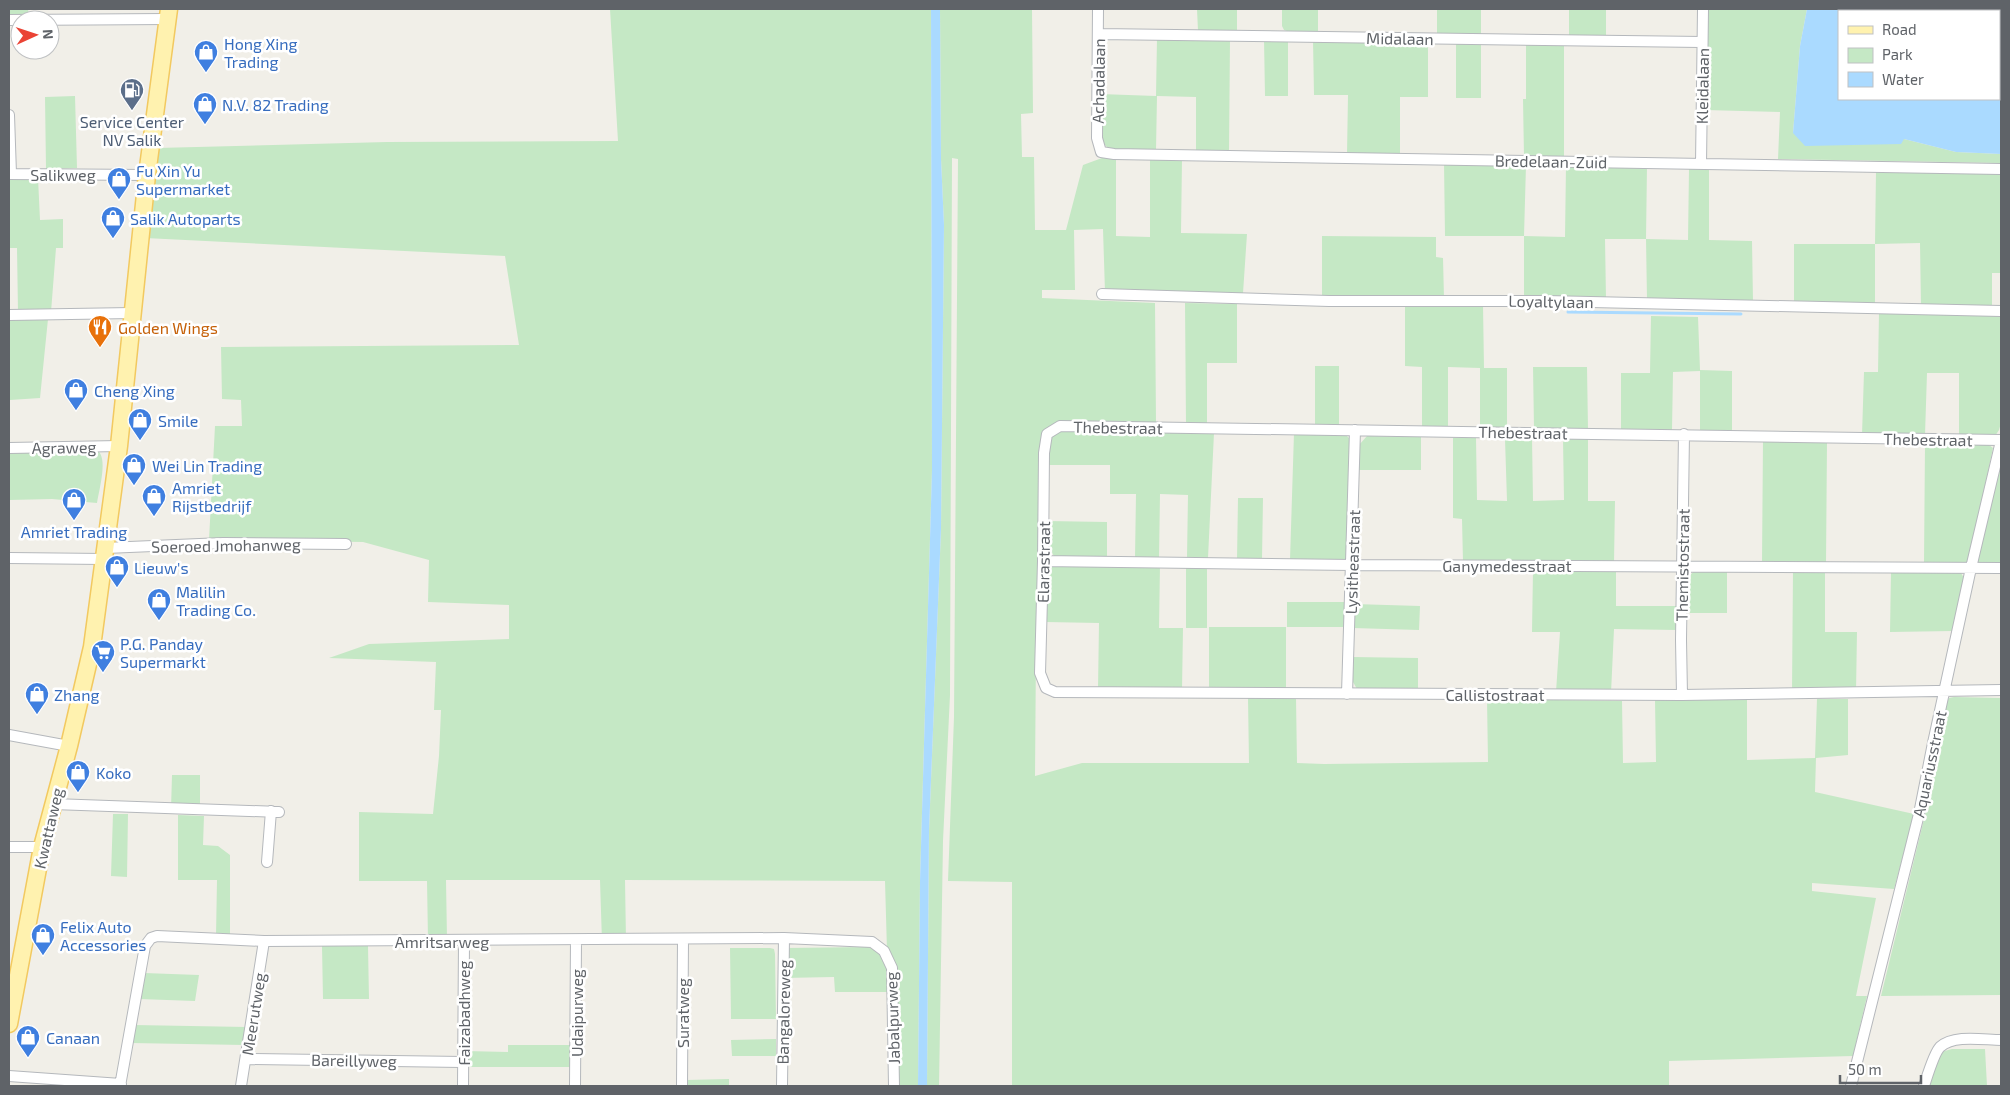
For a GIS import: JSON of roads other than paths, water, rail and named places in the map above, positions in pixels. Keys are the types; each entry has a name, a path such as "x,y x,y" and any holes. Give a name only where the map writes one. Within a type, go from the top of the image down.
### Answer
{"main road":[{"name":"Kwattaweg","path":"9,1024 12,997 42,847 69,746 92,647 119,446 147,175 168,14"}],"street":[{"name":"Achadalaan","path":"1098,9 1097,138 1101,152"},
{"name":"Kleidalaan","path":"1701,164 1703,9"},
{"path":"9,20 168,14"},
{"name":"Midalaan","path":"1098,34 1702,42"},
{"path":"9,115 10,174"},
{"name":"Bredelaan-Zuid","path":"1101,152 1124,154 2001,169"},
{"name":"Salikweg","path":"10,174 147,175"},
{"name":"Loyaltylaan","path":"1102,294 1329,301 1555,301 2001,311"},
{"path":"9,315 132,313"},
{"name":"Thebestraat","path":"1047,434 1060,426 2001,440"},
{"name":"Lysitheastraat","path":"1347,694 1355,430"},
{"name":"Elarastraat","path":"1046,688 1040,673 1044,453 1047,434"},
{"name":"Themistostraat","path":"1682,695 1684,434"},
{"name":"Aquariusstraat","path":"1851,1086 1919,814 1971,568 2001,440"},
{"name":"Agraweg","path":"9,448 119,446"},
{"name":"Soeroed Jmohanweg","path":"9,558 105,554 223,543 346,544"},
{"name":"Ganymedesstraat","path":"1043,561 1352,565 2001,568"},
{"name":"Callistostraat","path":"1046,688 1055,692 1682,695 2001,690"},
{"path":"9,736 69,746"},
{"path":"53,804 275,812 267,862"},
{"path":"9,847 42,847"},
{"name":"Amritsarweg","path":"120,1085 145,946 151,938 157,936 264,941 784,938 872,942 884,951"},
{"name":"Bangaloreweg","path":"782,1086 784,938"},
{"name":"Suratweg","path":"682,1086 683,939"},
{"name":"Faizabadhweg","path":"463,1086 464,940"},
{"name":"Udaipurweg","path":"575,1086 576,940"},
{"name":"Meerutweg","path":"241,1086 264,941"},
{"name":"Jabalpurweg","path":"884,951 892,968 894,1086"},
{"path":"1924,1086 1939,1048 1948,1042 1957,1040 2001,1040"},
{"name":"Bareillyweg","path":"246,1059 462,1062"},
{"path":"9,1076 120,1085"}],"water":[{"path":"931,9 940,9 941,159 944,225 941,529 929,831 927,1086 918,1086 920,881 932,470"},
{"path":"1807,9 2001,9 2001,154 1956,152 1904,139 1901,144 1805,146 1793,133 1800,46"}],"waterway":[{"path":"1568,312 1741,314"}],"place":[{"name":"Hong Xing Trading","path":"206,73"},
{"name":"Service Center NV Salik","path":"132,111"},
{"name":"N.V. 82 Trading","path":"205,125"},
{"name":"Fu Xin Yu Supermarket","path":"119,200"},
{"name":"Salik Autoparts","path":"113,239"},
{"name":"Golden Wings","path":"100,348"},
{"name":"Cheng Xing","path":"76,411"},
{"name":"Smile","path":"140,441"},
{"name":"Wei Lin Trading","path":"134,486"},
{"name":"Amriet Rijstbedrijf","path":"154,517"},
{"name":"Amriet Trading","path":"74,521"},
{"name":"Lieuw's","path":"117,588"},
{"name":"Malilin Trading Co.","path":"159,621"},
{"name":"P.G. Panday Supermarkt","path":"103,673"},
{"name":"Zhang","path":"37,715"},
{"name":"Koko","path":"78,793"},
{"name":"Felix Auto Accessories","path":"43,956"},
{"name":"Canaan","path":"28,1058"}]}
